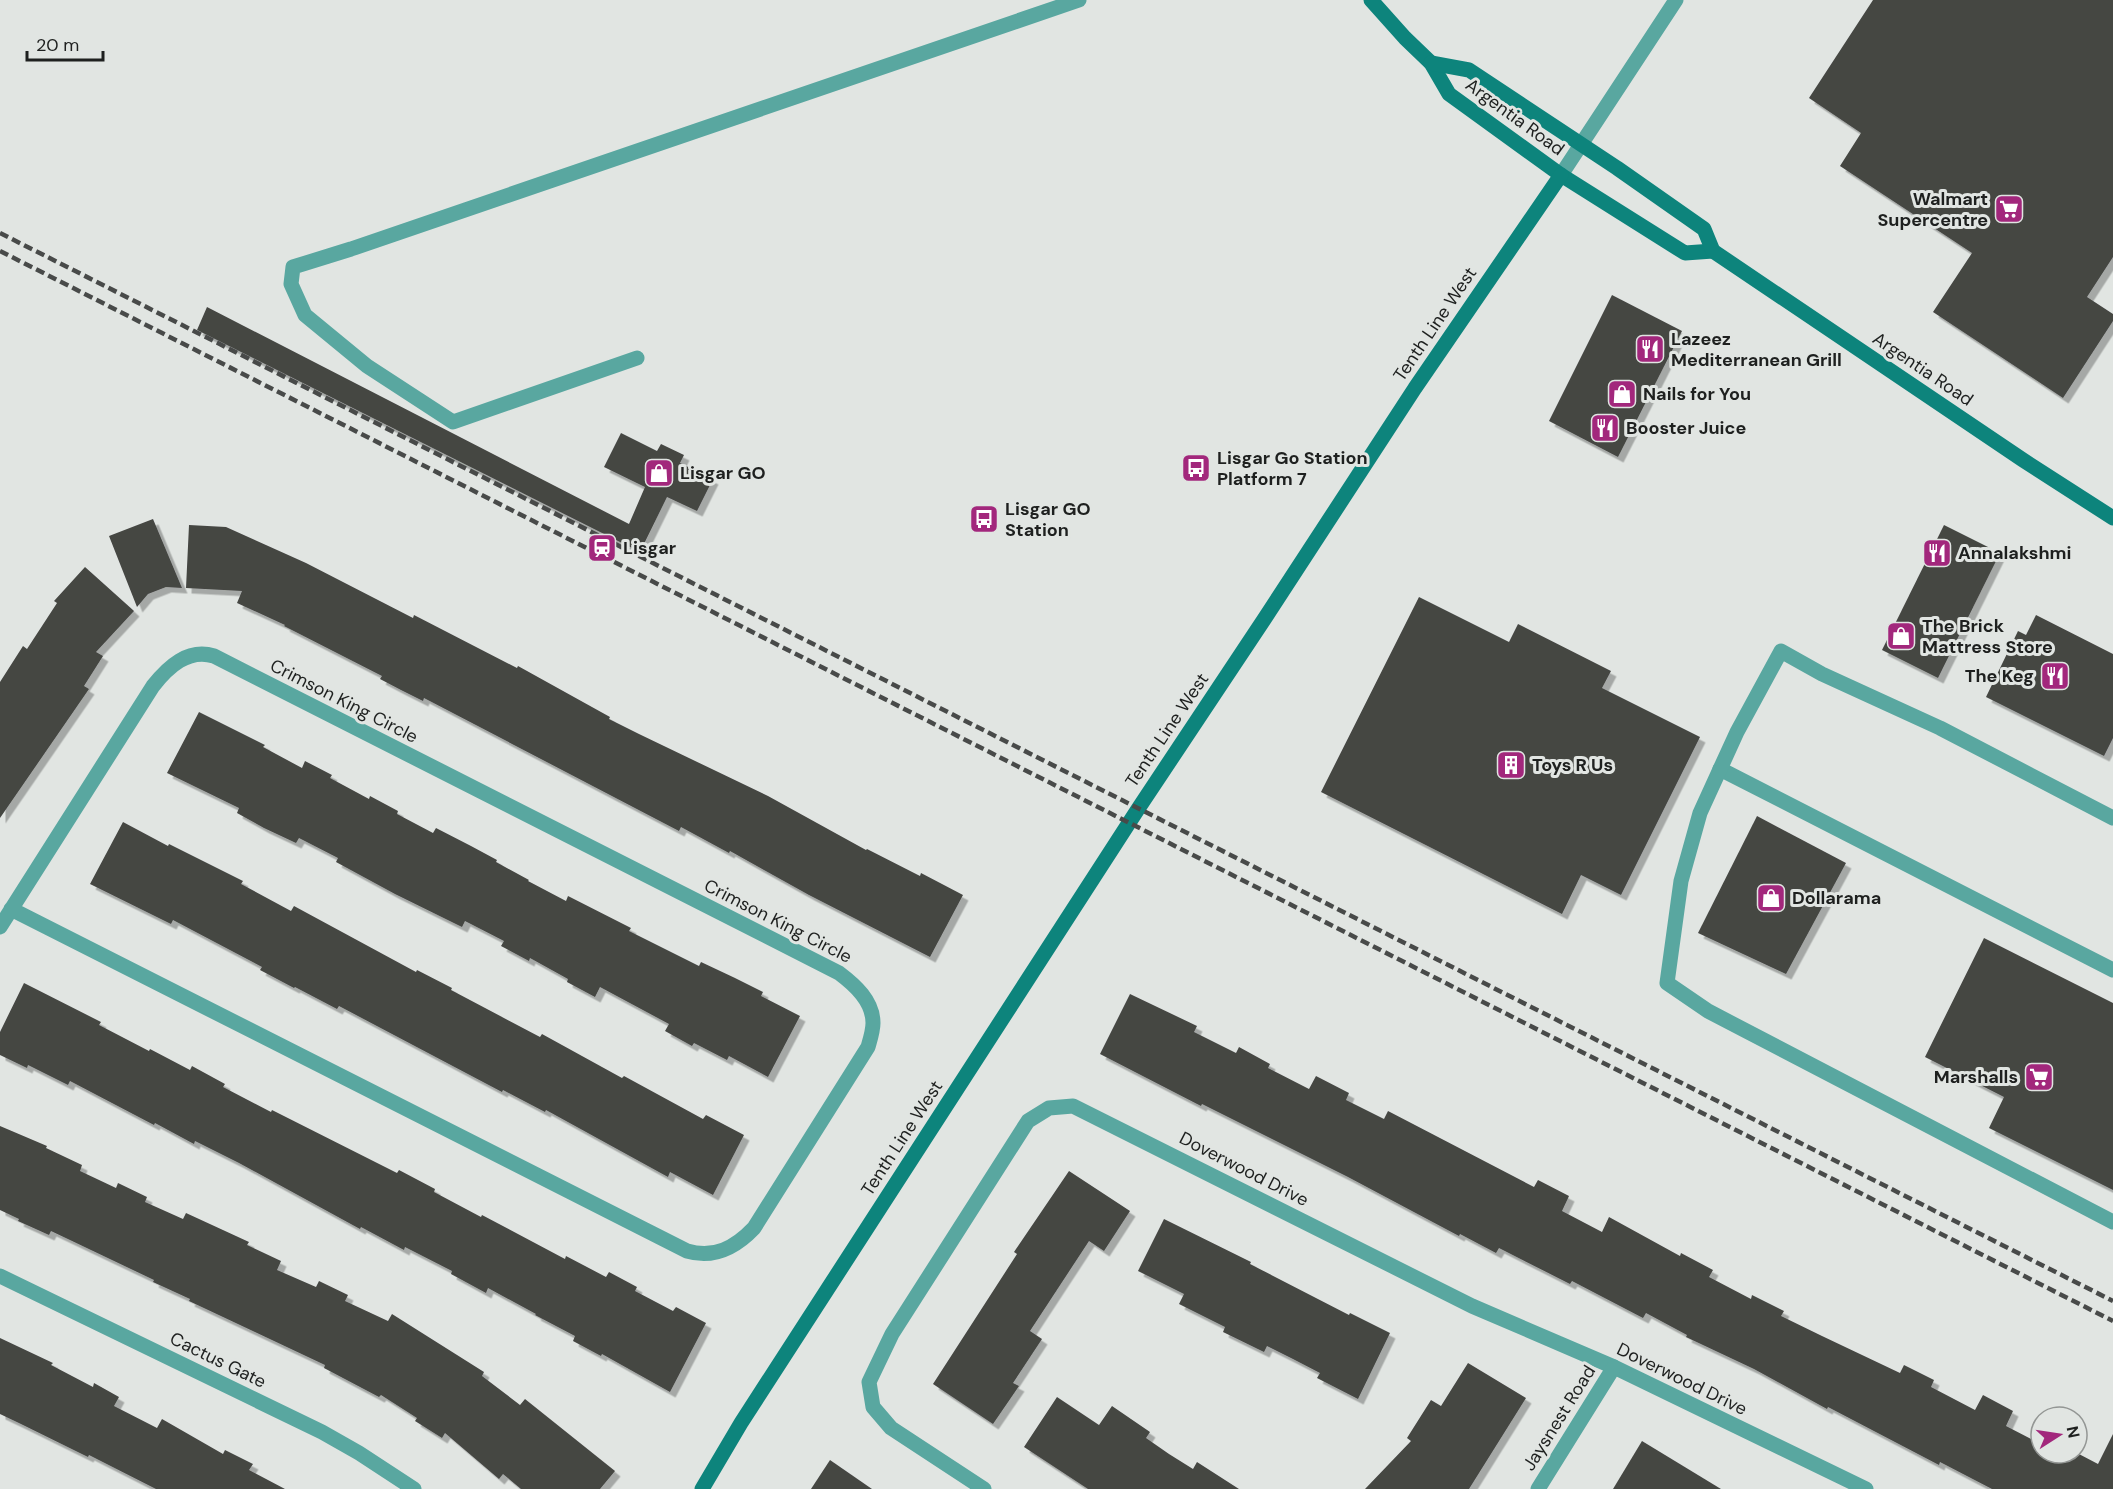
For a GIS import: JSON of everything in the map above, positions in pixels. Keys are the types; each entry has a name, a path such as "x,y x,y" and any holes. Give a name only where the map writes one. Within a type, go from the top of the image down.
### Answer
{"street":[{"path":"638,358 453,422 367,366 305,315 291,284 293,267 1078,0"},
{"name":"Argentia Road","path":"1371,0 1431,63 1449,94 1561,176 1685,253 1713,251"},
{"name":"Tenth Line West","path":"702,1489 741,1423 1110,852 1415,388 1561,176 1676,0"},
{"name":"Argentia Road","path":"1431,63 1469,70 1581,144 1704,229 1713,251 2113,518"},
{"path":"2113,818 1940,728 1822,674 1781,651 1737,732 1700,813 1681,881 1667,983 1708,1011 2113,1222"},
{"name":"Crimson King Circle","path":"203,652 838,973 854,983 868,1002 873,1023 868,1047 754,1228 743,1240 731,1247 717,1253 700,1255 687,1251 12,909 153,686 167,668 185,658 203,652"},
{"path":"1720,769 2113,970"},
{"path":"0,927 12,909"},
{"name":"Doverwood Drive","path":"984,1489 891,1428 873,1407 869,1382 892,1334 1028,1121 1050,1108 1073,1106 1472,1306 1614,1367 1866,1489"},
{"name":"Cactus Gate","path":"0,1276 322,1432 414,1489"},
{"name":"Jaysnest Road","path":"1538,1489 1614,1367"}],"building":[{"name":"Walmart Supercentre","path":"1873,0 2113,0 2113,257 2087,297 2113,314 2113,321 2063,398 1933,312 1972,253 1840,166 1861,133 1809,98"},
{"path":"1612,295 1682,331 1618,457 1549,421"},
{"path":"207,307 629,524 645,487 604,467 621,433 657,451 661,444 684,455 680,463 713,479 697,511 667,497 640,552 197,330"},
{"path":"153,519 182,588 166,587 148,594 137,607 109,536"},
{"path":"189,525 226,527 306,563 413,618 414,615 517,668 518,666 610,717 609,719 768,796 866,850 920,876 921,873 963,895 930,957 809,895 730,851 729,853 681,827 679,831 424,698 423,701 401,690 380,679 382,676 285,625 237,603 242,591 186,588"},
{"path":"1944,525 2000,553 1938,678 1882,650"},
{"path":"85,567 134,611 96,652 103,656 84,686 89,689 0,818 0,682 23,646 27,649 57,603 54,601"},
{"name":"Toys R Us","path":"1419,597 1509,642 1518,624 1611,671 1602,688 1700,737 1621,895 1581,875 1562,914 1321,792"},
{"name":"The Keg","path":"2036,615 2113,654 2113,738 2104,756 1986,697 2018,631 2026,635"},
{"path":"199,712 265,745 263,747 302,768 305,761 332,775 330,778 369,799 370,796 398,811 397,814 433,833 436,828 471,846 566,901 568,896 631,928 629,931 699,966 701,962 763,992 761,996 800,1016 768,1077 729,1056 727,1060 694,1043 692,1046 665,1031 669,1024 600,987 595,997 530,958 529,961 501,946 504,941 465,921 462,927 395,894 336,862 338,858 299,838 296,843 264,828 237,813 239,808 167,773"},
{"name":"Dollarama","path":"1757,816 1846,863 1786,974 1698,933"},
{"path":"123,822 243,881 241,884 291,911 294,906 416,972 417,970 452,988 451,990 540,1037 542,1034 703,1119 706,1115 744,1135 713,1195 670,1172 668,1177 546,1110 545,1112 503,1090 502,1092 339,1006 337,1009 294,988 260,970 262,967 173,920 171,924 90,884"},
{"name":"Marshalls","path":"1984,938 2113,1003 2113,1190 1989,1128 2004,1097 1925,1057"},
{"path":"24,983 101,1022 99,1025 149,1051 150,1049 190,1070 192,1066 225,1084 223,1087 271,1112 272,1110 397,1173 399,1170 435,1189 434,1192 565,1259 566,1256 606,1277 609,1272 637,1287 635,1291 673,1311 676,1307 706,1323 670,1392 602,1354 601,1356 573,1341 575,1336 488,1288 486,1293 451,1274 452,1271 405,1247 404,1250 361,1227 360,1229 239,1163 195,1141 194,1144 155,1123 154,1125 70,1081 68,1085 28,1065 27,1068 0,1055 0,1032"},
{"path":"1130,994 1197,1026 1194,1032 1236,1053 1239,1047 1270,1064 1268,1068 1309,1089 1316,1076 1349,1093 1346,1100 1384,1119 1388,1111 1534,1187 1538,1180 1569,1196 1562,1211 1602,1232 1609,1217 1680,1256 1681,1253 1713,1270 1709,1277 1751,1299 1752,1295 1784,1311 1781,1316 1900,1373 1904,1365 1934,1380 1931,1387 1975,1410 1983,1395 2013,1411 2006,1426 2029,1438 2029,1465 2089,1465 2089,1459 2098,1464 2113,1434 2113,1489 1992,1489 1940,1462 1939,1465 1828,1407 1827,1409 1754,1369 1686,1337 1687,1335 1646,1313 1643,1318 1572,1281 1570,1284 1499,1248 1496,1253 1460,1234 1459,1236 1348,1177 1100,1054"},
{"path":"0,1126 47,1146 46,1148 82,1165 80,1171 116,1188 118,1183 147,1197 145,1202 183,1219 186,1213 249,1242 247,1245 281,1261 277,1270 316,1287 319,1281 348,1295 345,1301 388,1321 392,1314 484,1372 482,1376 520,1405 525,1399 615,1471 600,1489 521,1489 503,1474 499,1479 445,1433 442,1438 415,1421 417,1418 381,1395 379,1397 324,1368 325,1365 189,1301 190,1299 153,1282 154,1280 51,1231 49,1235 18,1221 19,1219 0,1210"},
{"path":"1069,1171 1130,1211 1104,1251 1089,1241 1030,1331 1042,1339 1013,1383 1019,1386 993,1424 933,1384 1017,1254 1014,1252"},
{"path":"1164,1219 1251,1262 1250,1264 1349,1315 1350,1313 1390,1333 1358,1399 1317,1378 1320,1373 1267,1346 1264,1352 1223,1332 1225,1327 1179,1304 1184,1294 1138,1271"},
{"path":"0,1338 53,1363 51,1365 93,1387 94,1383 119,1397 114,1406 157,1428 162,1419 223,1454 225,1450 253,1464 249,1470 285,1489 156,1489 0,1414"},
{"path":"1468,1363 1526,1398 1469,1489 1365,1489 1411,1441 1407,1438 1431,1400 1441,1406"},
{"path":"1057,1397 1099,1425 1112,1406 1150,1432 1146,1438 1169,1454 1193,1469 1197,1462 1239,1489 1088,1489 1024,1447"},
{"path":"1642,1441 1721,1489 1613,1489"},
{"path":"830,1460 872,1489 811,1489"}],"railway":[{"path":"0,233 2113,1301"},
{"path":"0,251 2113,1321"}],"place":[{"name":"Walmart Supercentre","path":"2009,209"},
{"name":"Lazeez Mediterranean Grill","path":"1650,349"},
{"name":"Nails for You","path":"1622,394"},
{"name":"Booster Juice","path":"1605,428"},
{"name":"Lisgar Go Station Platform 7","path":"1196,468"},
{"name":"Lisgar GO","path":"659,473"},
{"name":"Lisgar GO Station","path":"984,519"},
{"name":"Lisgar","path":"602,548"},
{"name":"Annalakshmi","path":"1937,553"},
{"name":"The Brick Mattress Store","path":"1901,636"},
{"name":"The Keg","path":"2055,676"},
{"name":"Toys R Us","path":"1511,765"},
{"name":"Dollarama","path":"1771,898"},
{"name":"Marshalls","path":"2039,1077"}]}
